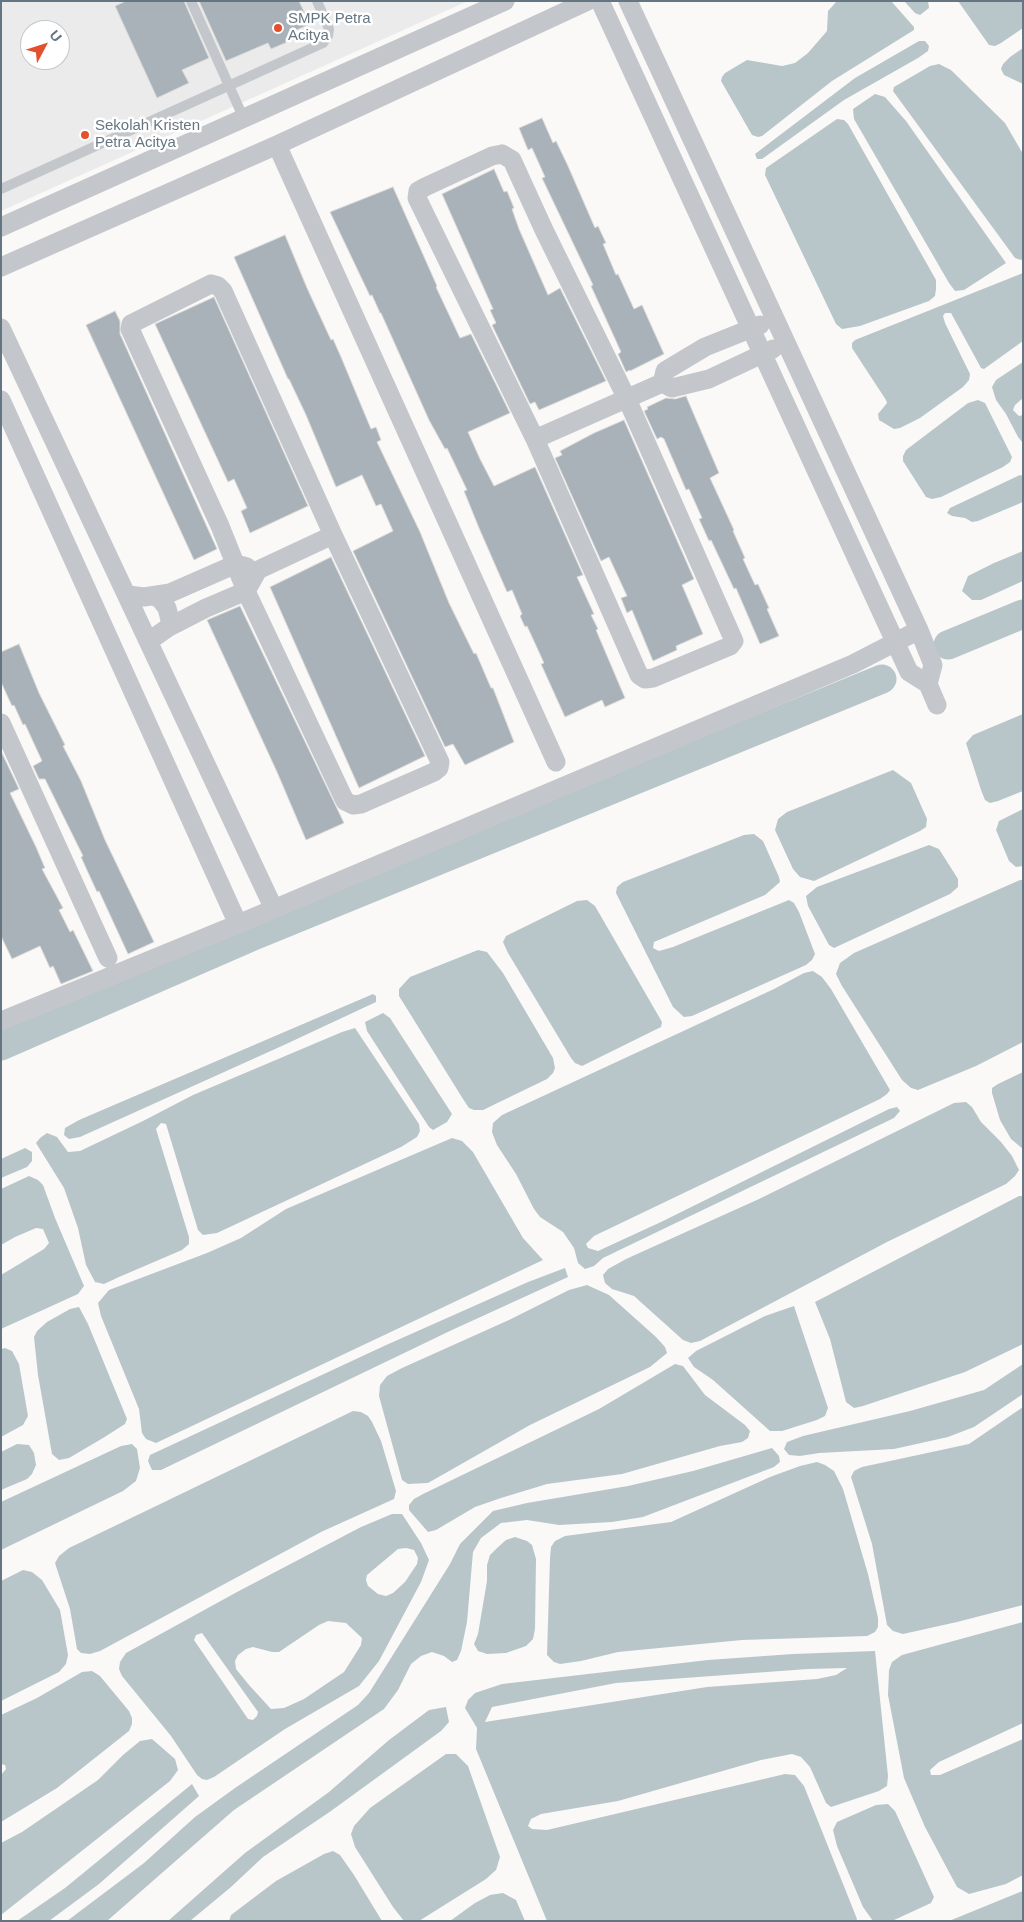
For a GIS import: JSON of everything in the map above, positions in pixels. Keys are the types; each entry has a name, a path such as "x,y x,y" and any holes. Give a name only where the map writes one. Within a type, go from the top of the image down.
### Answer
{"street":[{"path":"1,227 505,1"},
{"path":"1,267 277,145 588,1"},
{"path":"600,1 909,672 928,684 937,705"},
{"path":"628,1 785,344 919,630 933,666 928,684"},
{"path":"277,145 556,762"},
{"path":"502,154 512,160 544,230 627,399 734,641 730,646 653,678 645,679 639,675 535,439 417,198 418,191 492,156 502,154"},
{"path":"211,284 218,286 223,291 333,535 440,762 439,768 434,772 361,804 353,805 345,801 246,591 220,526 129,327 131,324 211,284"},
{"path":"662,383 665,372 705,348 774,319"},
{"path":"1,328 273,907"},
{"path":"662,383 672,388 709,379 785,344"},
{"path":"697,353 709,379"},
{"path":"535,439 662,383"},
{"path":"1,400 238,924"},
{"path":"149,641 169,627 206,608 246,591 258,570 333,535"},
{"path":"128,596 154,596 170,593 236,564 258,570"},
{"path":"154,596 160,599 167,608 170,620 169,627"},
{"path":"1,1021 238,924 273,907 816,679 896,643 919,630"},
{"path":"1,723 108,958"}],"lane":[{"path":"191,1 244,119"},
{"path":"1,189 323,43 328,36 329,29 316,1"}],"shaded area":[{"name":"Sekolah Kristen Petra Acitya","path":"1,1 468,1 1,211"},
{"path":"837,1 891,1 914,27 914,30 832,81 762,136 752,135 721,81 722,77 725,73 747,60 782,66 795,63 808,53 827,31 828,11"},
{"path":"904,1 928,1 929,8 920,15 915,13"},
{"path":"958,1 1023,1 1023,28 995,46 989,45"},
{"path":"919,41 925,41 929,46 928,51 844,100 762,159 757,159 755,154 855,78"},
{"path":"1023,48 1023,84 1004,75 1001,69 1010,57"},
{"path":"939,64 951,70 1005,123 1023,154 1023,259 1021,260 1015,258 893,91 894,87 930,66"},
{"path":"875,94 885,97 906,121 1006,263 964,290 955,291 949,283 854,119 853,109"},
{"path":"837,119 844,120 848,124 936,280 935,296 929,301 860,326 842,329 836,324 765,175 766,168"},
{"path":"1023,273 1023,341 984,369 981,368 951,313 945,313 943,316 945,323 970,374 969,380 963,387 920,418 900,428 894,429 879,420 878,414 887,403 886,400 852,348 852,343 855,340"},
{"path":"1023,362 1023,398 1015,405 1013,410 1019,416 1023,415 1023,443 996,400 992,387 996,380"},
{"path":"978,400 985,403 1012,457 1010,462 941,497 932,499 926,497 903,461 906,450 968,403"},
{"path":"1020,475 1023,476 1023,502 972,522 947,513 950,508"},
{"path":"1023,551 1023,581 981,600 972,600 962,591 968,576"},
{"path":"1023,714 1023,791 990,803 985,800 981,790 966,743 973,735"},
{"path":"893,770 911,783 927,819 926,827 814,881 800,877 793,869 775,830 778,819 787,812"},
{"path":"1023,809 1023,866 1016,867 1009,861 996,830 999,821"},
{"path":"754,834 763,841 780,882 765,895 654,942 653,948 659,951 673,947 789,900 794,903 799,912 815,954 806,965 692,1016 684,1017 673,1007 616,893 617,887 623,882 744,835"},
{"path":"929,845 939,849 958,879 958,887 950,894 834,948 829,945 808,906 806,896 817,887"},
{"path":"1023,880 1023,1042 976,1066 918,1090 911,1088 902,1080 842,986 836,974 840,963 854,953"},
{"path":"587,900 595,906 662,1022 661,1027 582,1066 575,1063 571,1058 503,942 506,936 577,901"},
{"path":"478,950 487,952 503,973 553,1058 555,1068 547,1079 483,1110 469,1108 399,996 399,989 410,977"},
{"path":"813,971 822,977 831,989 890,1090 887,1094 594,1236 586,1244 588,1248 598,1251 661,1222 889,1109 897,1107 900,1111 894,1118 603,1258 594,1266 585,1269 578,1263 574,1248 563,1232 540,1217 534,1209 516,1174 497,1145 492,1132 493,1123 502,1115 774,989 804,973"},
{"path":"373,994 376,996 376,1002 284,1045 80,1137 69,1139 64,1135 65,1128 79,1120"},
{"path":"383,1013 390,1018 452,1114 447,1122 433,1130 429,1127 367,1031 365,1022"},
{"path":"355,1028 419,1124 420,1131 417,1137 401,1147 217,1233 203,1235 198,1230 166,1124 161,1123 156,1129 189,1237 189,1244 182,1250 104,1284 95,1282 86,1265 78,1228 64,1188 36,1143 40,1138 47,1133 57,1137 68,1152 80,1151 193,1095"},
{"path":"1023,1072 1023,1149 1011,1139 1000,1120 992,1088"},
{"path":"966,1102 972,1107 981,1122 1012,1156 1019,1170 1015,1176 1006,1184 887,1242 700,1341 691,1343 683,1340 634,1296 612,1289 605,1283 603,1275 608,1269 626,1259 759,1199 954,1103"},
{"path":"452,1138 462,1141 473,1152 523,1238 543,1260 156,1443 146,1439 142,1433 139,1409 101,1316 98,1303 109,1290 241,1238 286,1209"},
{"path":"25,1148 32,1152 32,1161 27,1167 1,1178 1,1159"},
{"path":"29,1176 38,1180 43,1185 84,1286 78,1294 1,1329 1,1275 44,1249 49,1243 43,1229 36,1228 1,1245 1,1189"},
{"path":"1019,1196 1023,1196 1023,1344 965,1372 863,1406 854,1408 846,1402 830,1339 815,1302"},
{"path":"565,1268 568,1277 452,1330 161,1470 152,1470 148,1461 150,1455 384,1346 528,1282"},
{"path":"587,1285 609,1295 656,1337 665,1347 667,1353 650,1367 530,1425 428,1483 408,1484 402,1480 379,1396 380,1385 387,1376 569,1290"},
{"path":"794,1306 828,1408 825,1416 817,1420 782,1431 770,1431 713,1380 694,1367 688,1358 696,1351 765,1316"},
{"path":"79,1307 88,1324 127,1419 125,1424 103,1438 69,1458 59,1460 52,1454 38,1375 34,1337 37,1331 47,1322 70,1309"},
{"path":"5,1348 12,1351 19,1364 28,1416 23,1425 1,1437 1,1349"},
{"path":"675,1364 683,1366 705,1395 745,1425 750,1431 748,1438 742,1442 720,1446 622,1474 547,1484 475,1507 436,1530 428,1532 409,1510 409,1505 414,1499 423,1494 599,1409"},
{"path":"1023,1364 1023,1394 974,1427 948,1437 894,1449 819,1453 800,1456 789,1455 784,1449 787,1442 803,1436 910,1411 984,1390"},
{"path":"1023,1407 1023,1605 903,1634 893,1631 887,1625 872,1544 851,1477 854,1471 862,1467 969,1444"},
{"path":"353,1411 361,1412 368,1416 381,1441 396,1491 394,1499 321,1532 100,1651 90,1654 81,1653 77,1649 70,1609 55,1563 59,1556 69,1548"},
{"path":"17,1444 29,1445 34,1453 36,1465 32,1474 27,1479 1,1490 1,1452"},
{"path":"132,1444 137,1449 140,1468 136,1481 123,1491 1,1550 1,1502 121,1446"},
{"path":"772,1448 779,1456 780,1462 774,1467 643,1517 612,1522 559,1525 527,1520 501,1523 481,1538 473,1552 467,1622 461,1651 457,1660 452,1662 444,1656 432,1652 421,1656 411,1664 398,1690 384,1709 234,1810 107,1921 67,1921 144,1863 195,1817 358,1705 369,1693 450,1564 460,1544 493,1511 527,1503 628,1486 693,1471"},
{"path":"817,1462 834,1471 843,1489 868,1574 878,1618 878,1627 875,1632 867,1636 742,1640 618,1652 560,1664 554,1662 547,1655 550,1558 551,1547 555,1541 565,1536 671,1522 770,1477"},
{"path":"392,1514 402,1514 421,1543 429,1560 421,1582 379,1661 359,1686 285,1729 214,1777 207,1780 202,1779 197,1775 171,1736 122,1676 119,1669 120,1662 126,1653 361,1527","holes":["398,1549 414,1550 418,1558 417,1564 405,1582 393,1593 386,1596 378,1594 368,1586 367,1575","328,1621 346,1623 362,1638 361,1645 344,1672 304,1699 284,1708 271,1709 236,1669 235,1661 238,1655 246,1649 253,1647 279,1652","202,1633 258,1712 253,1720 248,1719 194,1640 196,1635"]},
{"path":"515,1537 532,1545 536,1559 535,1629 533,1639 526,1646 506,1653 487,1654 478,1651 474,1644 478,1634 487,1581 487,1565 490,1555 506,1540"},
{"path":"23,1570 32,1572 42,1580 60,1610 68,1655 66,1664 59,1672 1,1701 1,1581"},
{"path":"1023,1622 1023,1723 939,1762 930,1770 931,1775 940,1775 1023,1739 1023,1875 1006,1884 969,1894 957,1887 925,1827 904,1778 888,1695 889,1670 892,1662 902,1655"},
{"path":"875,1651 888,1776 887,1786 879,1791 831,1807 826,1803 810,1767 801,1757 792,1754 761,1760 618,1801 541,1814 531,1819 528,1826 532,1829 547,1830 785,1774 795,1775 804,1786 857,1919 856,1921 547,1921 476,1749 477,1728 465,1708 468,1700 475,1693 502,1684 708,1660","holes":["847,1668 836,1675 817,1679 707,1687 485,1722 492,1707 616,1683 808,1669"]},
{"path":"92,1671 100,1676 129,1711 132,1724 129,1731 57,1788 1,1822 1,1775 6,1769 5,1765 1,1764 1,1715 37,1698 82,1672"},
{"path":"446,1707 449,1722 441,1731 331,1811 263,1857 190,1921 168,1921 245,1853 329,1792 389,1740 429,1710"},
{"path":"152,1739 175,1759 178,1770 170,1781 1,1915 1,1843 22,1832 98,1780 140,1741"},
{"path":"446,1754 456,1754 468,1766 500,1857 496,1870 486,1879 419,1921 404,1921 355,1847 351,1834 354,1826 370,1808"},
{"path":"192,1784 199,1796 99,1884 49,1921 17,1921 65,1888"},
{"path":"888,1804 895,1811 934,1897 931,1903 892,1921 873,1921 863,1907 837,1846 833,1830 837,1822 876,1805"},
{"path":"333,1851 340,1855 354,1875 382,1921 229,1921 231,1915 276,1881 324,1854"},
{"path":"1023,1891 1023,1921 949,1921 1020,1892"},
{"path":"503,1893 516,1900 525,1921 450,1921 490,1895"}],"building":[{"path":"126,1 184,1 209,58 182,70 189,83 157,98 115,6"},
{"path":"199,1 299,1 310,24 294,31 297,38 271,49 268,43 226,61"},
{"path":"542,118 553,143 556,141 595,228 598,226 606,243 603,244 616,275 618,274 634,309 642,305 664,354 630,371 626,372 618,354 621,352 591,286 593,285 542,178 545,177 532,148 528,150 519,128"},
{"path":"494,169 504,192 507,191 514,208 512,209 519,229 548,295 560,288 606,381 539,410 535,402 530,404 492,325 496,323 490,310 493,309 442,194"},
{"path":"393,187 460,338 471,334 510,413 468,432 480,459 494,486 535,467 583,575 577,577 594,614 591,615 598,629 596,630 625,698 605,707 602,700 565,717 541,664 544,663 527,626 525,627 520,616 522,614 512,590 507,592 479,528 464,491 467,490 447,448 445,449 429,420 381,313 372,295 370,296 330,212"},
{"path":"285,235 307,288 341,357 371,429 376,427 381,440 377,442 420,532 449,603 474,654 476,653 491,688 493,688 514,742 465,765 453,744 445,747 353,551 393,531 381,504 376,506 362,475 336,487 306,415 234,257"},
{"path":"214,297 308,506 250,533 241,511 247,508 234,479 228,482 155,324"},
{"path":"115,311 120,321 120,334 217,549 194,560 86,325"},
{"path":"686,396 719,473 710,478 734,530 745,558 743,559 755,585 758,584 779,636 760,644 736,588 734,589 711,540 709,541 699,519 702,518 689,489 686,490 664,439 661,437 657,439 644,411 648,409 647,407 666,398 675,399"},
{"path":"624,420 694,579 682,585 703,634 676,646 677,650 653,661 632,610 627,613 621,598 627,596 609,557 601,561 555,458 562,455 560,451"},
{"path":"331,557 425,756 359,788 270,587"},
{"path":"240,606 344,823 306,840 207,620"},
{"path":"19,644 39,693 81,781 105,840 154,942 128,954 45,779 39,779 33,766 42,761 25,724 23,725 14,705 12,706 1,682 1,652"},
{"path":"1,751 19,789 10,793 45,868 42,869 63,908 59,910 70,932 73,930 93,971 61,984 53,966 50,968 40,946 12,959 1,936"}],"waterway":[{"path":"948,645 1023,614"},
{"path":"1,1046 258,934 882,679"}],"place":[{"name":"SMPK Petra Acitya","path":"278,28"},
{"name":"Sekolah Kristen Petra Acitya","path":"85,135"}]}
